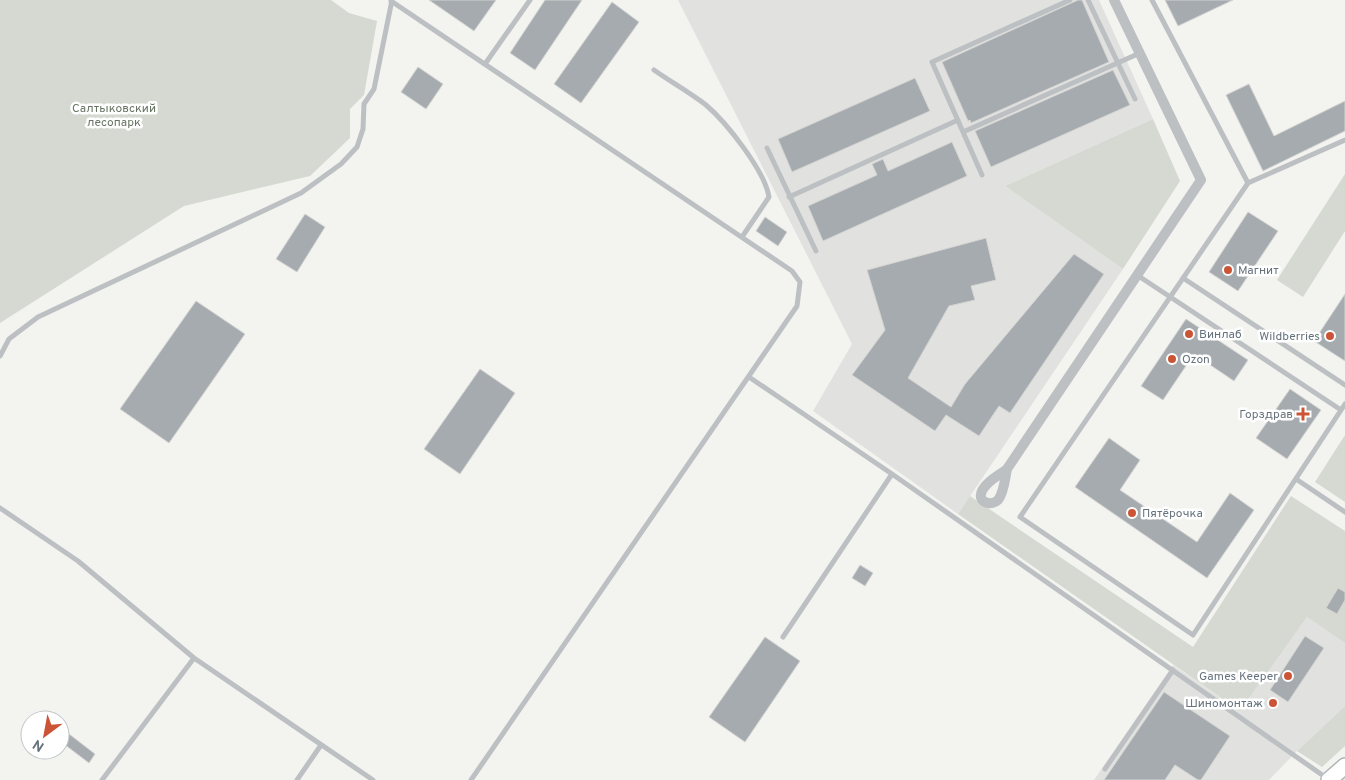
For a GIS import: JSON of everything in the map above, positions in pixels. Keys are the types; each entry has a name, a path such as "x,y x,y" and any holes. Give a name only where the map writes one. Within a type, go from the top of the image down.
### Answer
{"main road":[{"path":"1329,780 1345,766"}],"street":[{"path":"1007,469 1201,180 1114,0"}],"lane":[{"path":"0,356 8,339 38,317 301,193 341,164 357,147 363,129 364,104 374,89 392,0 792,271 800,282 797,306 471,780"},
{"path":"486,64 530,0"},
{"path":"982,175 932,62 1070,0"},
{"path":"1088,0 1136,99"},
{"path":"1152,0 1248,183"},
{"path":"963,132 1140,53"},
{"path":"654,70 707,106 746,149 766,186 769,197 742,237"},
{"path":"789,197 958,120"},
{"path":"1345,140 1248,183 1020,517 1193,635 1345,404"},
{"path":"767,148 816,251"},
{"path":"1137,275 1341,410"},
{"path":"1183,278 1345,385"},
{"path":"749,377 892,474 1329,780"},
{"path":"783,637 892,474"},
{"path":"1296,479 1345,512"},
{"path":"0,508 78,561 194,658 373,780"},
{"path":"102,780 194,658"},
{"path":"1105,769 1172,670"},
{"path":"297,780 321,745"}],"shaded area":[{"path":"678,0 1099,0 1153,119 1005,186 1123,269 958,514 813,411 852,344"},
{"path":"1307,617 1345,643 1345,706 1269,780 1094,780 1173,665 1240,711"}],"green space":[{"name":"Салтыковский лесопарк","path":"0,0 331,0 349,13 377,21 364,95 350,109 350,138 310,176 184,206 0,323"},
{"path":"1153,119 1180,181 1123,269 1005,186"},
{"path":"1345,174 1345,231 1303,297 1277,280"},
{"path":"1345,435 1345,502 1315,482"},
{"path":"970,496 1193,647 1291,496 1345,531 1345,643 1307,617 1240,711 958,514"},
{"path":"1345,706 1345,746 1322,767 1297,751"}],"building":[{"path":"429,0 496,0 474,31"},
{"path":"545,0 582,0 535,70 510,53"},
{"path":"1078,0 1082,0 1109,62 971,123 970,120 968,121 942,62"},
{"path":"1165,0 1233,0 1178,26"},
{"path":"612,2 639,22 581,103 554,84"},
{"path":"418,67 443,84 426,109 401,92"},
{"path":"1113,70 1130,105 991,167 975,131"},
{"path":"915,78 930,111 792,172 778,139"},
{"path":"1249,84 1274,136 1345,101 1345,131 1263,171 1226,95"},
{"path":"952,142 967,176 823,241 808,206 877,175 872,164 883,159 888,171"},
{"path":"1248,212 1278,231 1238,291 1209,272"},
{"path":"305,214 325,227 297,272 276,259"},
{"path":"765,217 787,232 778,246 756,231"},
{"path":"986,238 996,280 971,286 975,300 949,306 908,378 951,407 965,384 1074,254 1104,274 1010,413 999,406 979,436 946,415 935,431 852,375 885,330 867,270"},
{"path":"1345,294 1345,361 1314,341"},
{"path":"196,301 245,334 169,443 120,409"},
{"path":"1186,319 1248,360 1234,381 1194,354 1163,400 1141,386"},
{"path":"480,369 515,393 460,474 424,449"},
{"path":"1290,389 1321,410 1287,459 1256,438"},
{"path":"1109,438 1140,460 1120,490 1197,542 1230,493 1254,510 1207,578 1075,487"},
{"path":"860,565 873,573 865,586 852,578"},
{"path":"1338,588 1345,592 1345,600 1337,614 1326,608"},
{"path":"1305,636 1324,648 1288,702 1270,690"},
{"path":"765,637 800,661 745,742 709,717"},
{"path":"1164,692 1230,736 1201,780 1175,765 1165,780 1104,780"},
{"path":"70,735 95,754 89,763 70,749"}],"place":[{"name":"Магнит","path":"1228,270"},
{"name":"Винлаб","path":"1189,334"},
{"name":"Wildberries","path":"1330,336"},
{"name":"Ozon","path":"1172,359"},
{"name":"Горздрав","path":"1303,414"},
{"name":"Пятёрочка","path":"1132,513"},
{"name":"Games Keeper","path":"1288,676"},
{"name":"Шиномонтаж","path":"1273,703"}]}
